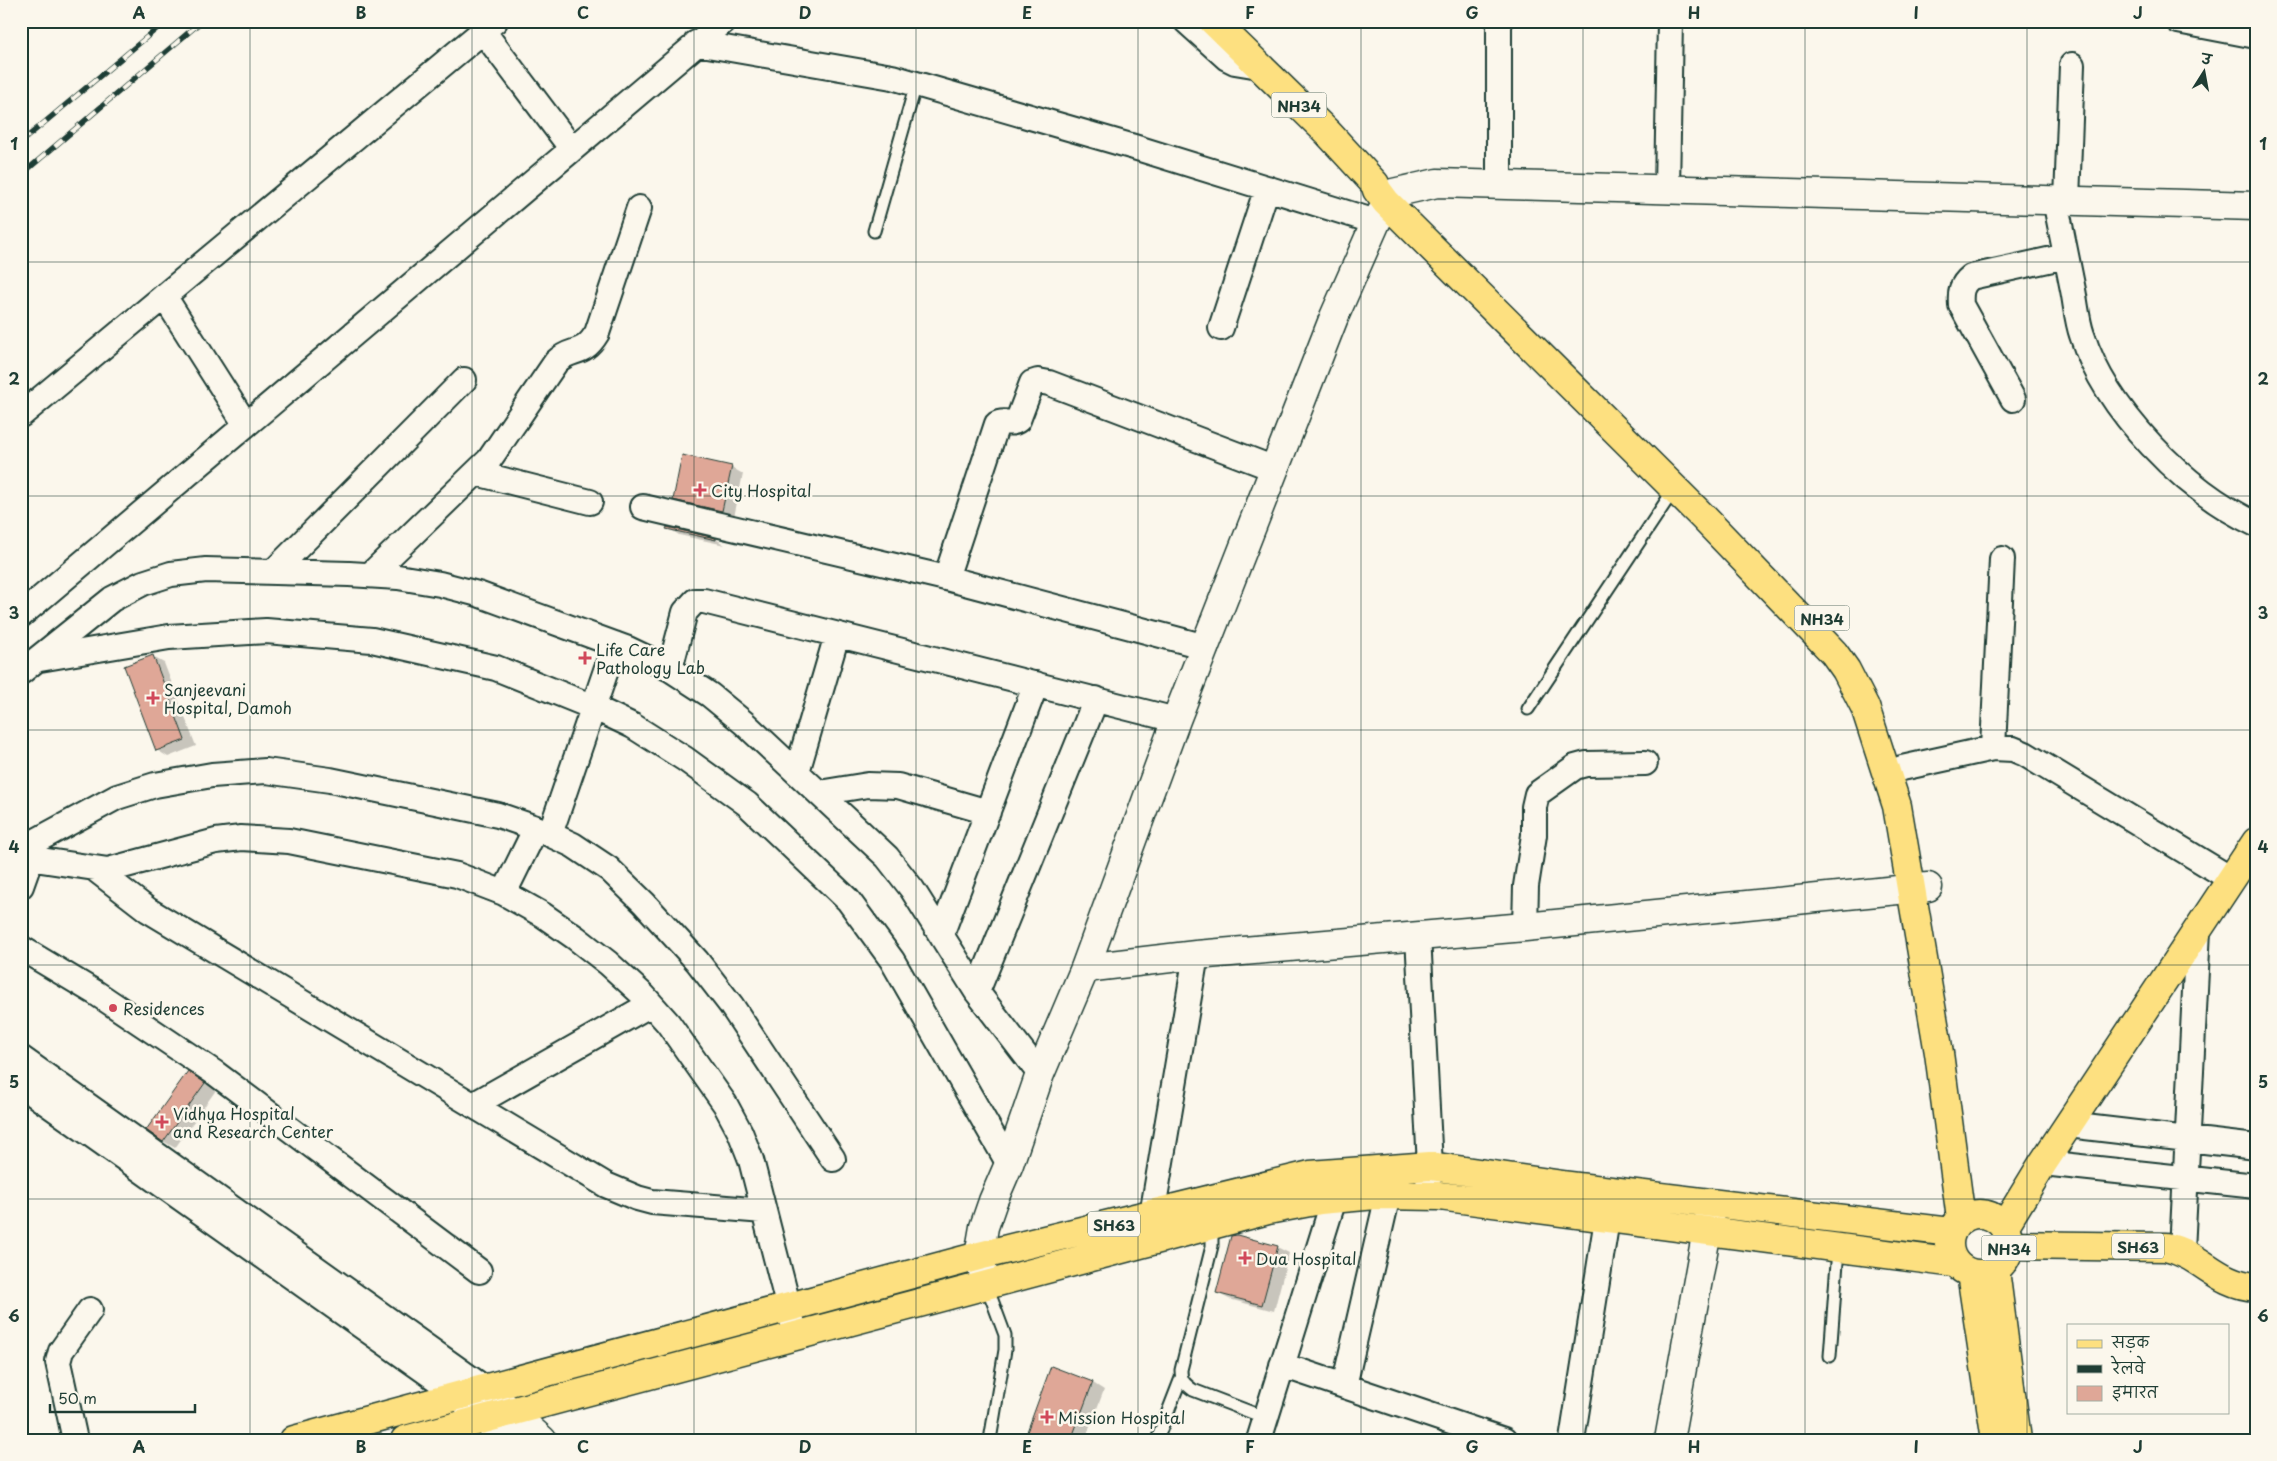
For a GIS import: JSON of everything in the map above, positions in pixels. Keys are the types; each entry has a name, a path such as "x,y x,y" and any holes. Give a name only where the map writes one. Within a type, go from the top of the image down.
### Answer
{"main road":[{"name":"NH34","path":"1222,24 1259,66 1328,133 1382,200 1860,658 1872,677 1892,731 1912,803 1920,887"},
{"name":"NH34","path":"1677,483 1703,517 1834,653 1846,670 1865,707 1887,771 1920,887 1957,1049 1963,1222 1948,1248 1974,1269 2017,1440"},
{"path":"2007,1236 2043,1163 2256,842"},
{"name":"SH63","path":"1334,1186 1430,1166 1563,1185 1712,1202 1963,1222"},
{"name":"SH63","path":"405,1440 499,1429 796,1336 986,1284 1154,1227 1208,1212 1285,1180 1388,1195 1427,1196 1607,1218 1974,1269"},
{"path":"1560,1212 1563,1185"},
{"name":"NH34","path":"1963,1222 1997,1220 2007,1236 2002,1264 1974,1269"},
{"name":"SH63","path":"294,1440 338,1434 472,1392 979,1256 1154,1227"},
{"name":"SH63","path":"2007,1236 2154,1246 2182,1251 2222,1278 2244,1286 2256,1287"},
{"name":"NH34","path":"1974,1269 1996,1440"}],"street":[{"path":"21,615 724,21"},
{"path":"1186,21 1227,58 1235,62 1259,66"},
{"path":"1499,21 1499,184"},
{"path":"1667,189 1670,21"},
{"path":"2187,22 2256,36"},
{"path":"21,415 489,26 572,148"},
{"path":"696,43 877,73 1267,188 1382,200 1437,183 2256,206"},
{"path":"2072,65 2061,200 2066,256 2081,334 2098,376 2128,419 2170,464 2214,500 2256,524"},
{"path":"1221,328 1267,188"},
{"path":"986,1284 979,1256 984,1227 993,1201 1010,1164 1040,1074 1085,968 1176,720 1334,317 1382,200"},
{"path":"370,575 496,452 556,362 590,344 597,333 639,208"},
{"path":"2013,399 1961,305 1960,295 1963,284 1971,277 2066,256"},
{"path":"164,296 246,425"},
{"path":"273,572 464,380"},
{"path":"946,578 997,424 1001,421 1012,423 1018,420 1032,384 1038,381 1049,383 1275,469"},
{"path":"476,473 590,502"},
{"path":"643,507 946,578 1206,647"},
{"path":"1993,748 2002,559"},
{"path":"29,666 112,599 143,583 171,574 206,570 370,575 440,584 478,594 615,644 670,669 710,695 797,772 887,857 912,889 977,992 1040,1074"},
{"path":"670,669 684,612 695,601 704,601 1176,720"},
{"path":"29,666 169,637 266,631 372,640 496,668 593,707 633,726 684,759 747,804 848,900 892,960 1010,1164"},
{"path":"797,772 837,634"},
{"path":"504,893 543,831 593,707 615,644"},
{"path":"941,935 1036,684"},
{"path":"977,992 1096,699"},
{"path":"1902,768 1993,748 2013,749 2025,754 2231,879"},
{"path":"1525,927 1526,886 1534,835 1534,807 1537,794 1575,767 1586,764 1645,762"},
{"path":"24,854 117,797 155,785 203,777 266,771 330,780 489,813 543,831 573,845 609,869 644,903 697,961 731,1004 833,1159"},
{"path":"819,793 883,784 898,786 988,812"},
{"path":"24,854 95,869 121,868 216,841 264,838 289,841 457,875 504,893 543,915 608,963 651,1004 668,1022 725,1104 740,1132 751,1160 796,1336"},
{"path":"21,886 24,854"},
{"path":"95,869 148,910 606,1184 637,1198 652,1202 764,1211"},
{"path":"1085,968 1196,956 1525,927 1920,887"},
{"path":"2182,1251 2198,930"},
{"path":"1418,936 1430,1166 1427,1196"},
{"path":"21,948 96,993 215,1073 479,1271"},
{"path":"1154,1227 1196,956"},
{"path":"473,1105 651,1004"},
{"path":"23,1064 121,1143 472,1392 499,1429 542,1440"},
{"path":"21,1085 121,1143"},
{"path":"2068,1125 2256,1147"},
{"path":"2043,1163 2256,1186"},
{"path":"1263,1429 1334,1186"},
{"path":"1344,1386 1388,1195"},
{"path":"1669,1440 1712,1202"},
{"path":"1572,1440 1607,1218"},
{"path":"76,1440 58,1362 62,1351 90,1310"},
{"path":"1282,1365 1504,1440"}],"lane":[{"path":"874,231 916,84"},
{"path":"1528,709 1677,483"},
{"path":"1157,1440 1181,1378 1181,1370 1212,1246 1208,1212"},
{"path":"1830,1356 1838,1249"},
{"path":"986,1284 1005,1335 1005,1350 990,1440"},
{"path":"1181,1378 1185,1385 1193,1390 1263,1429"}],"building":[{"path":"682,455 732,466 722,511 673,500"},
{"path":"667,527 716,538 716,540 666,529"},
{"path":"153,655 185,740 156,751 124,666"},
{"path":"188,1071 205,1083 163,1142 146,1130"},
{"path":"1237,1235 1278,1246 1262,1305 1216,1293 1231,1236"},
{"path":"1051,1366 1093,1382 1071,1440 1024,1440"}],"railway":[{"path":"21,142 166,21"},
{"path":"21,175 202,21"}],"place":[{"name":"City Hospital","path":"700,490"},
{"name":"Life Care Pathology Lab","path":"585,658"},
{"name":"Sanjeevani Hospital, Damoh","path":"153,698"},
{"name":"Residences","path":"113,1008"},
{"name":"Vidhya Hospital and Research Center","path":"162,1122"},
{"name":"Dua Hospital","path":"1245,1258"},
{"name":"Mission Hospital","path":"1047,1417"}]}
